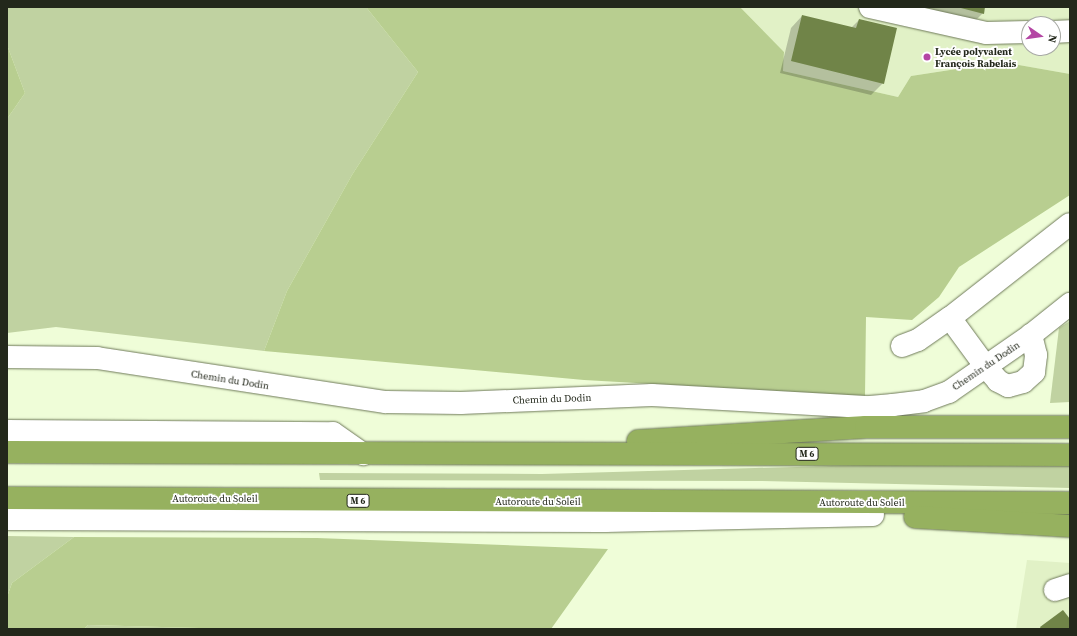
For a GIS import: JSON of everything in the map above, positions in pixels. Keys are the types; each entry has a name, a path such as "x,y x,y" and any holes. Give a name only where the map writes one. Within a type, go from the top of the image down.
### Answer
{"highway":[{"path":"544,455 615,442 866,427 1070,427"},
{"name":"M 6","path":"7,452 544,455 1070,455"},
{"name":"Autoroute du Soleil","path":"7,498 681,503 1070,503"},
{"path":"681,503 1070,526"}],"street":[{"path":"870,7 986,33 1021,32"},
{"path":"902,346 918,340 950,318 1070,224"},
{"name":"Chemin du Dodin","path":"7,357 97,358 386,402 453,403 652,395 870,407 924,401 949,392 1031,335 1070,304"},
{"path":"950,318 986,367 998,381 1008,386 1023,382 1034,372 1036,355 1031,335"},
{"path":"7,431 333,433 363,454"},
{"path":"7,519 605,521 873,515"}],"shaded area":[{"path":"7,7 366,7 418,72 352,175 287,291 264,351 56,327 7,333 7,119 25,93 7,45"},
{"path":"366,7 740,7 784,52 783,71 898,97 911,76 1002,62 1070,74 1070,195 959,267 939,297 912,320 866,317 865,396 584,380 264,351 287,291 352,175 418,72"},
{"name":"Lycée polyvalent François Rabelais","path":"740,7 1070,7 1070,74 1001,62 911,76 898,97 783,71 784,52"},
{"path":"7,45 25,93 7,119"},
{"path":"1070,321 1070,402 1050,403 1059,328"},
{"path":"866,465 1070,466 1070,488 762,481 320,480 319,473 542,474"},
{"path":"7,536 74,537 12,583 7,597"},
{"path":"74,537 317,538 608,549 551,629 236,629 88,625 84,629 7,629 7,597 12,583"},
{"path":"1027,560 1070,563 1070,629 1016,629"},
{"path":"88,625 236,629 84,629"}],"building":[{"path":"957,7 985,7 984,14"},
{"path":"802,15 856,28 859,19 897,28 884,84 791,61"},
{"path":"1063,610 1070,619 1070,629 1041,629 1040,627"}],"place":[{"name":"Lycée polyvalent François Rabelais","path":"927,57"}]}
